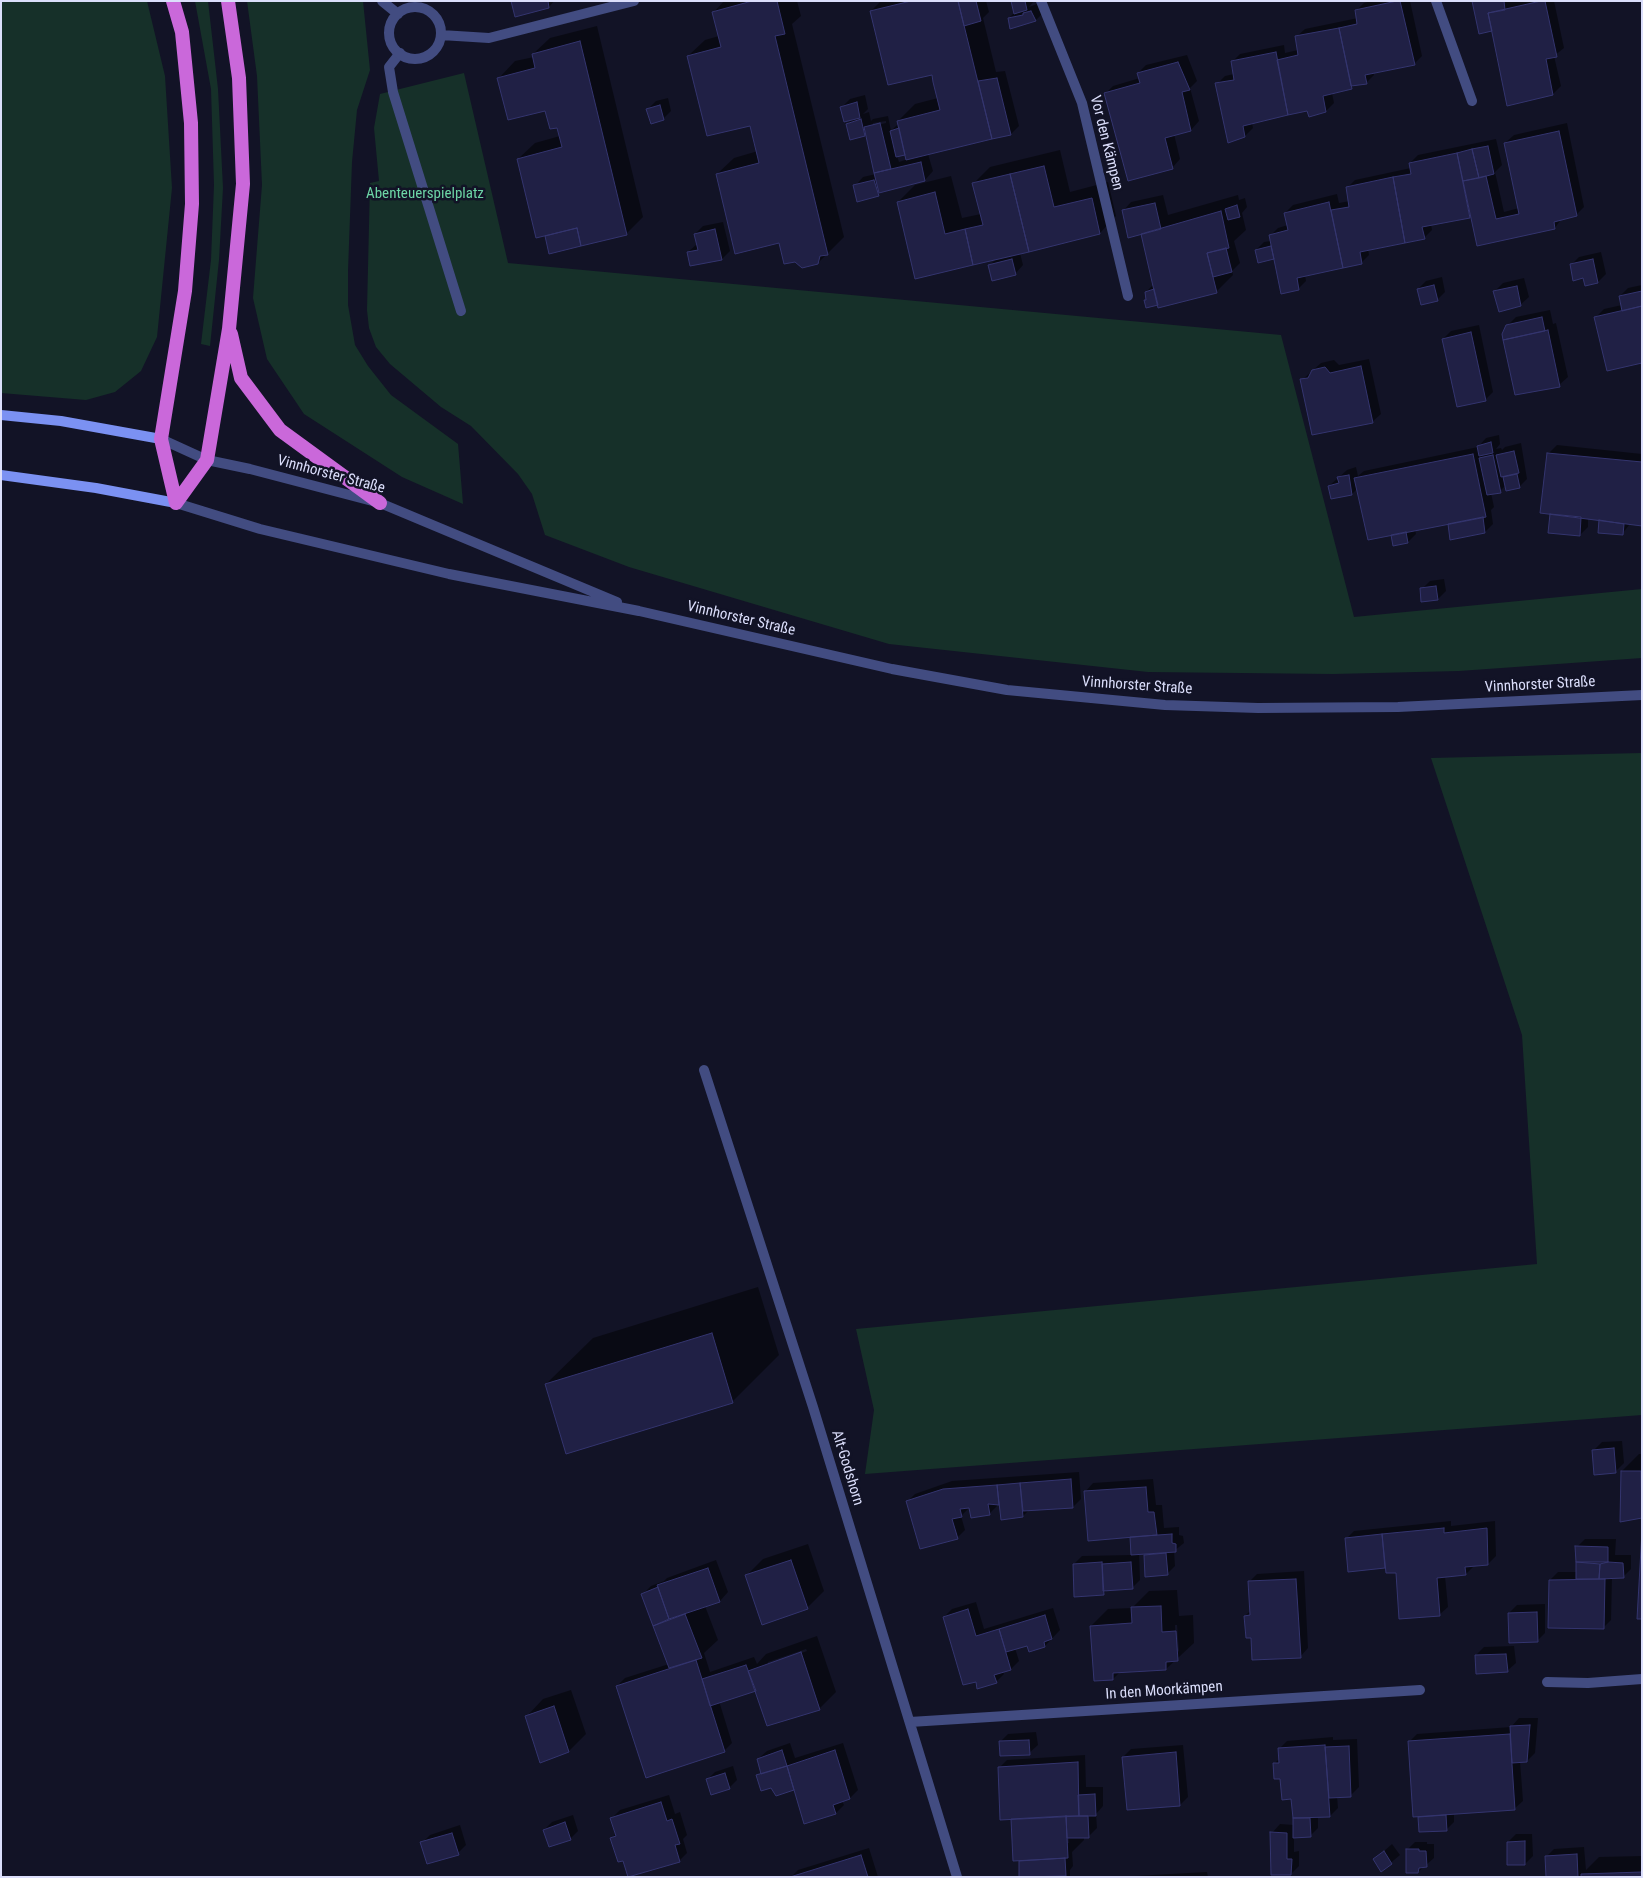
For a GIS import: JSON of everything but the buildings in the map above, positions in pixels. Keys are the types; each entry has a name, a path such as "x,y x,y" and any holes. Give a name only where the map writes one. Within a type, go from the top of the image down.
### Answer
{"highway":[{"path":"173,1 182,32 191,123 192,204 185,292 161,439 176,503"},
{"path":"176,503 207,460 229,329 243,184 239,78 228,1"},
{"path":"229,329 241,378 280,430 380,503"}],"main road":[{"name":"Vinnhorster Straße","path":"1,415 61,421 161,439"},
{"name":"Vinnhorster Straße","path":"1,475 96,488 176,503"}],"street":[{"path":"382,1 398,14"},
{"path":"441,35 489,38 634,1"},
{"name":"Vor den Kämpen","path":"1041,1 1082,103 1128,296"},
{"path":"1436,1 1472,101"},
{"path":"417,7 427,10 435,16 440,24 441,35 439,44 434,51 417,59 408,58 400,54 390,38 390,30 398,14 407,8 417,7"},
{"path":"400,54 389,67 393,92 461,311"},
{"name":"Vinnhorster Straße","path":"161,439 207,460 250,469 380,503 639,611"},
{"name":"Vinnhorster Straße","path":"176,503 260,530 449,574 639,611 892,669 1007,690 1165,705 1258,708 1398,707 1642,695"},
{"name":"Alt-Godshorn","path":"704,1070 816,1416 957,1877"},
{"path":"1547,1682 1588,1683 1642,1679"},
{"name":"In den Moorkämpen","path":"910,1722 1420,1690"}],"green space":[{"path":"1,1 147,1 165,76 172,188 157,337 141,371 115,392 86,400 1,393"},
{"path":"195,1 208,1 218,89 223,188 219,260 210,346 201,344 211,260 214,185 211,89"},
{"path":"247,1 363,1 370,70 357,110 352,162 348,271 348,305 355,345 368,366 391,395 458,444 463,504 402,477 304,414 267,359 253,298 262,185 257,76"},
{"name":"Abenteuerspielplatz","path":"464,73 508,263 1281,335 1354,617 1642,589 1642,658 1459,671 1333,674 1148,672 889,644 629,567 545,535 532,494 518,474 471,426 441,407 390,364 376,347 369,328 367,310 370,183 379,181 374,128 380,94"},
{"path":"1642,753 1642,1415 865,1474 874,1410 856,1329 1537,1264 1522,1035 1431,758"}]}
